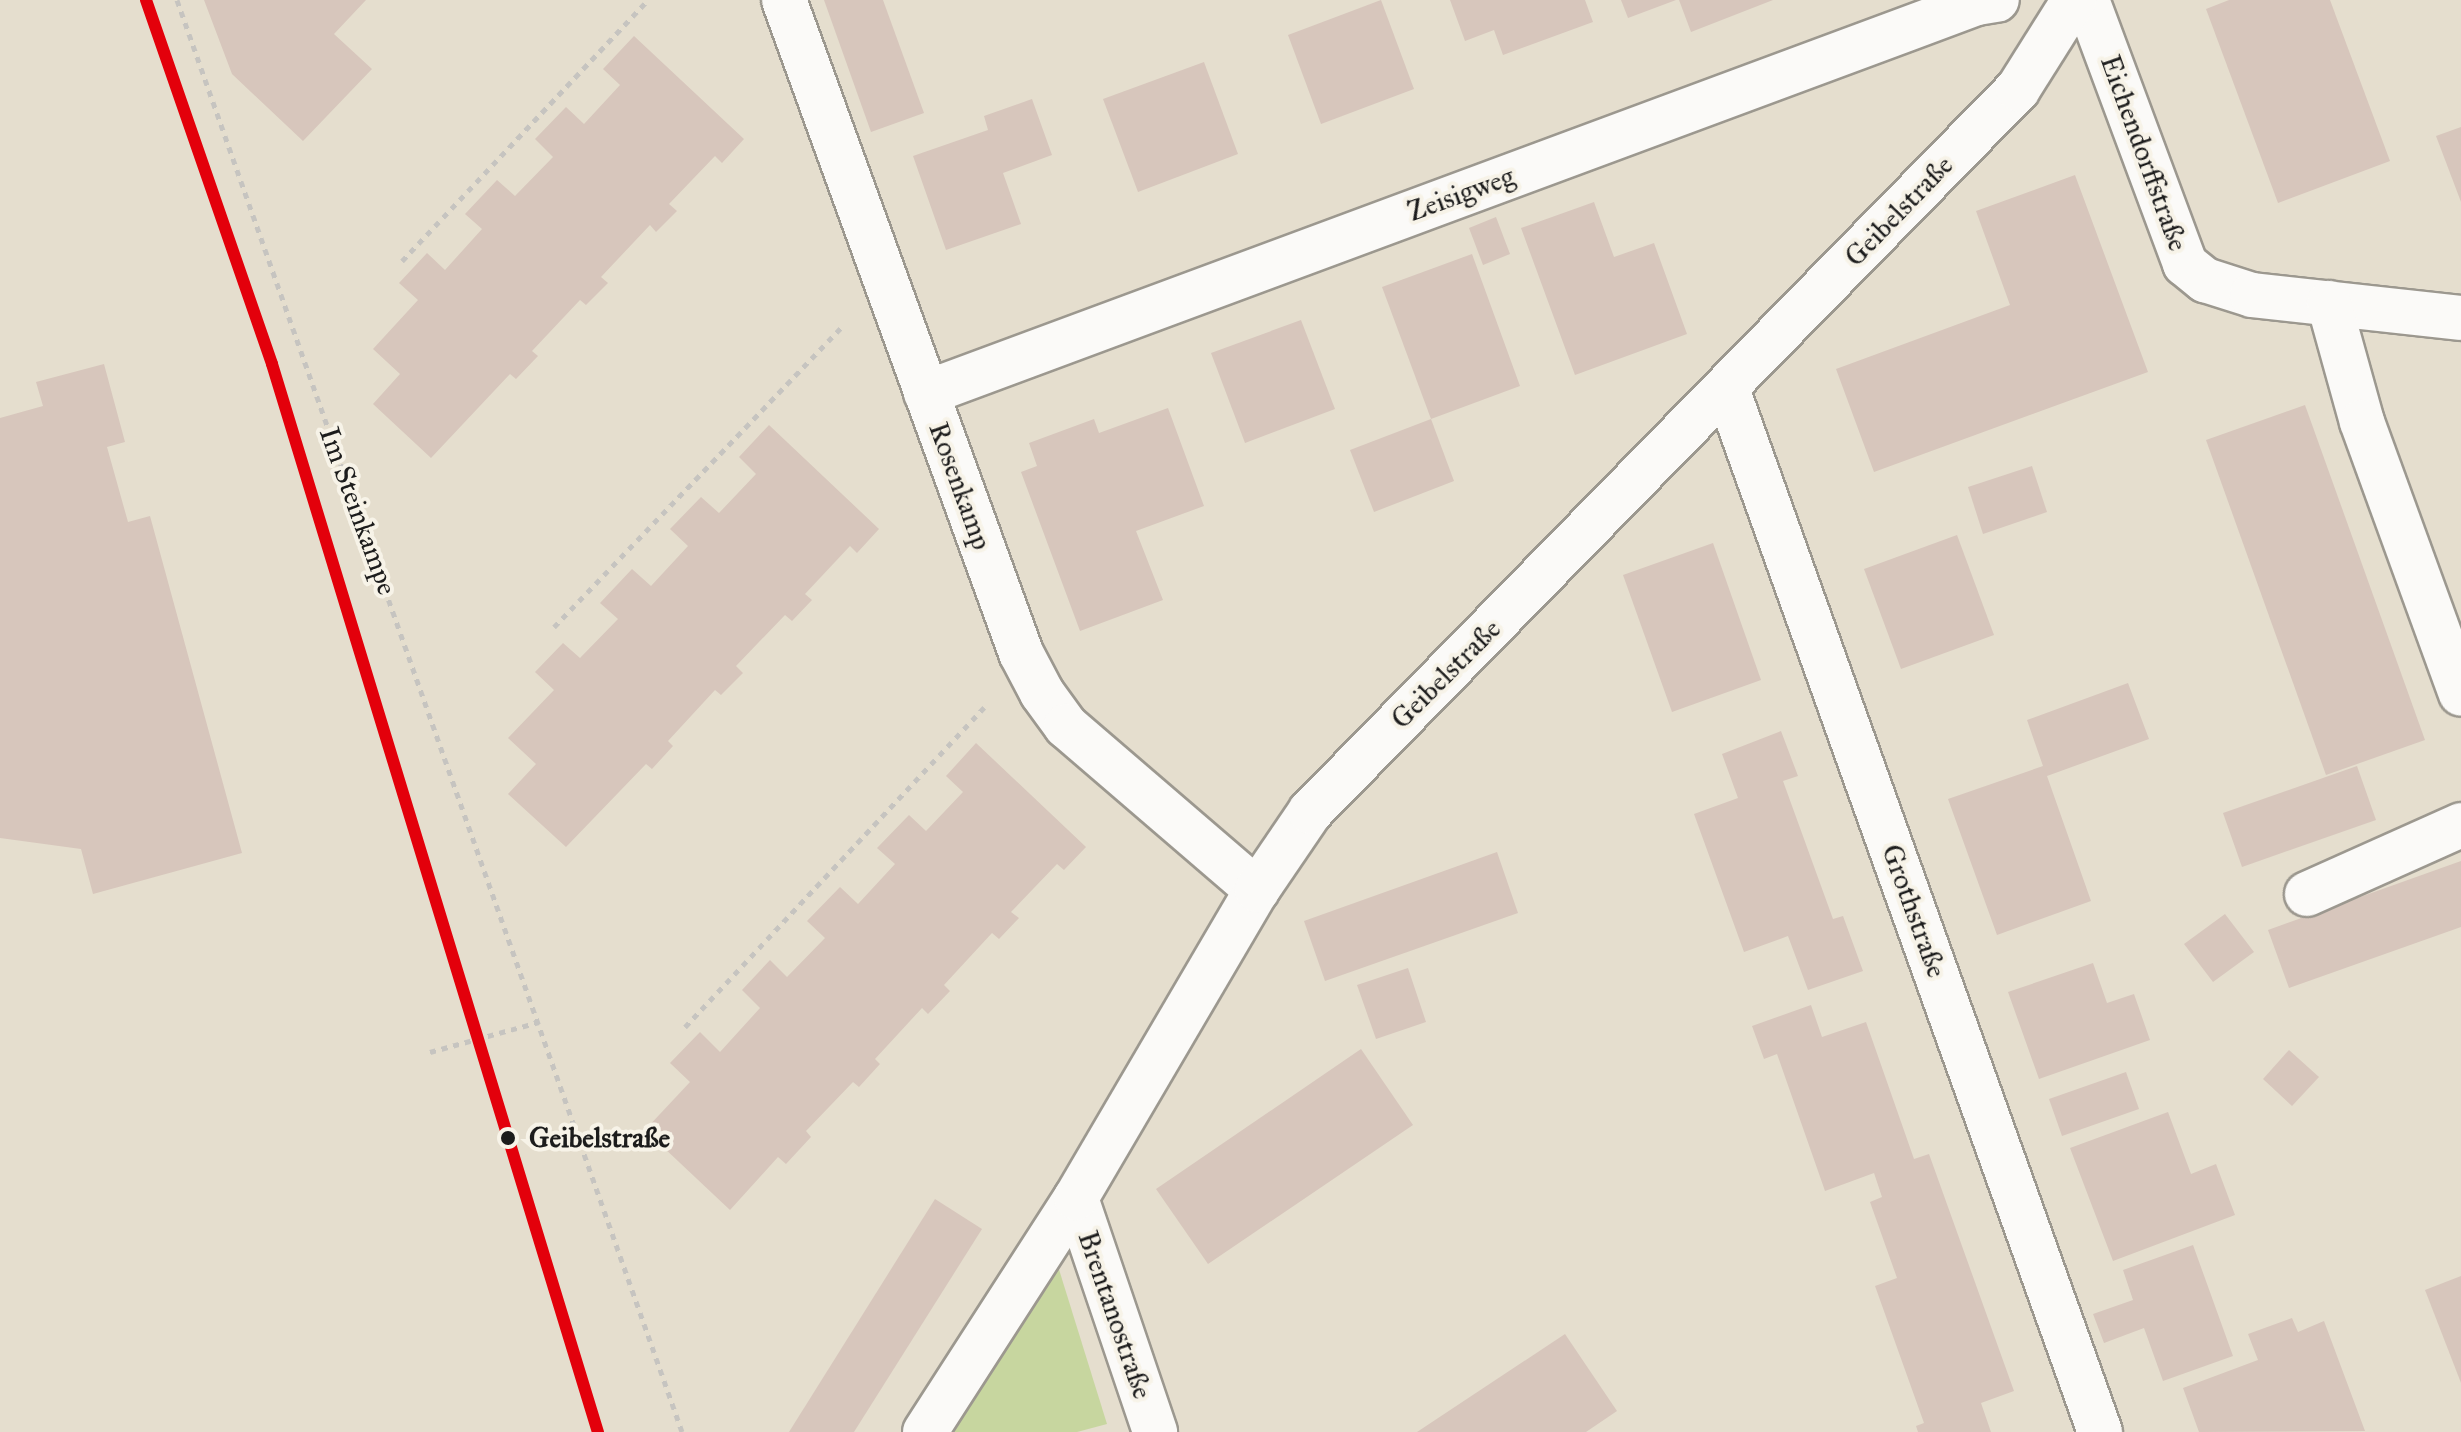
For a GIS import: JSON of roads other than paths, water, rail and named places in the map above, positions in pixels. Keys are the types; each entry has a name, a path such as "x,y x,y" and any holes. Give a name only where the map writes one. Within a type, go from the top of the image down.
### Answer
{"street":[{"name":"Rosenkamp","path":"784,0 1021,653 1066,726 1257,890"},
{"name":"Zeisigweg","path":"926,393 1977,3 1997,0"},
{"name":"Geibelstraße","path":"925,1432 1076,1198 1257,890 1310,812 2018,89 2074,0"},
{"name":"Eichendorffstraße","path":"2087,0 2185,264 2205,280 2252,295 2461,318"},
{"path":"2329,303 2362,422 2461,694"},
{"name":"Grothstraße","path":"1727,389 2100,1432"},
{"path":"2307,894 2461,825"},
{"name":"Brentanostraße","path":"1076,1198 1155,1432"}],"place":[{"name":"Geibelstraße","path":"508,1138"}]}
